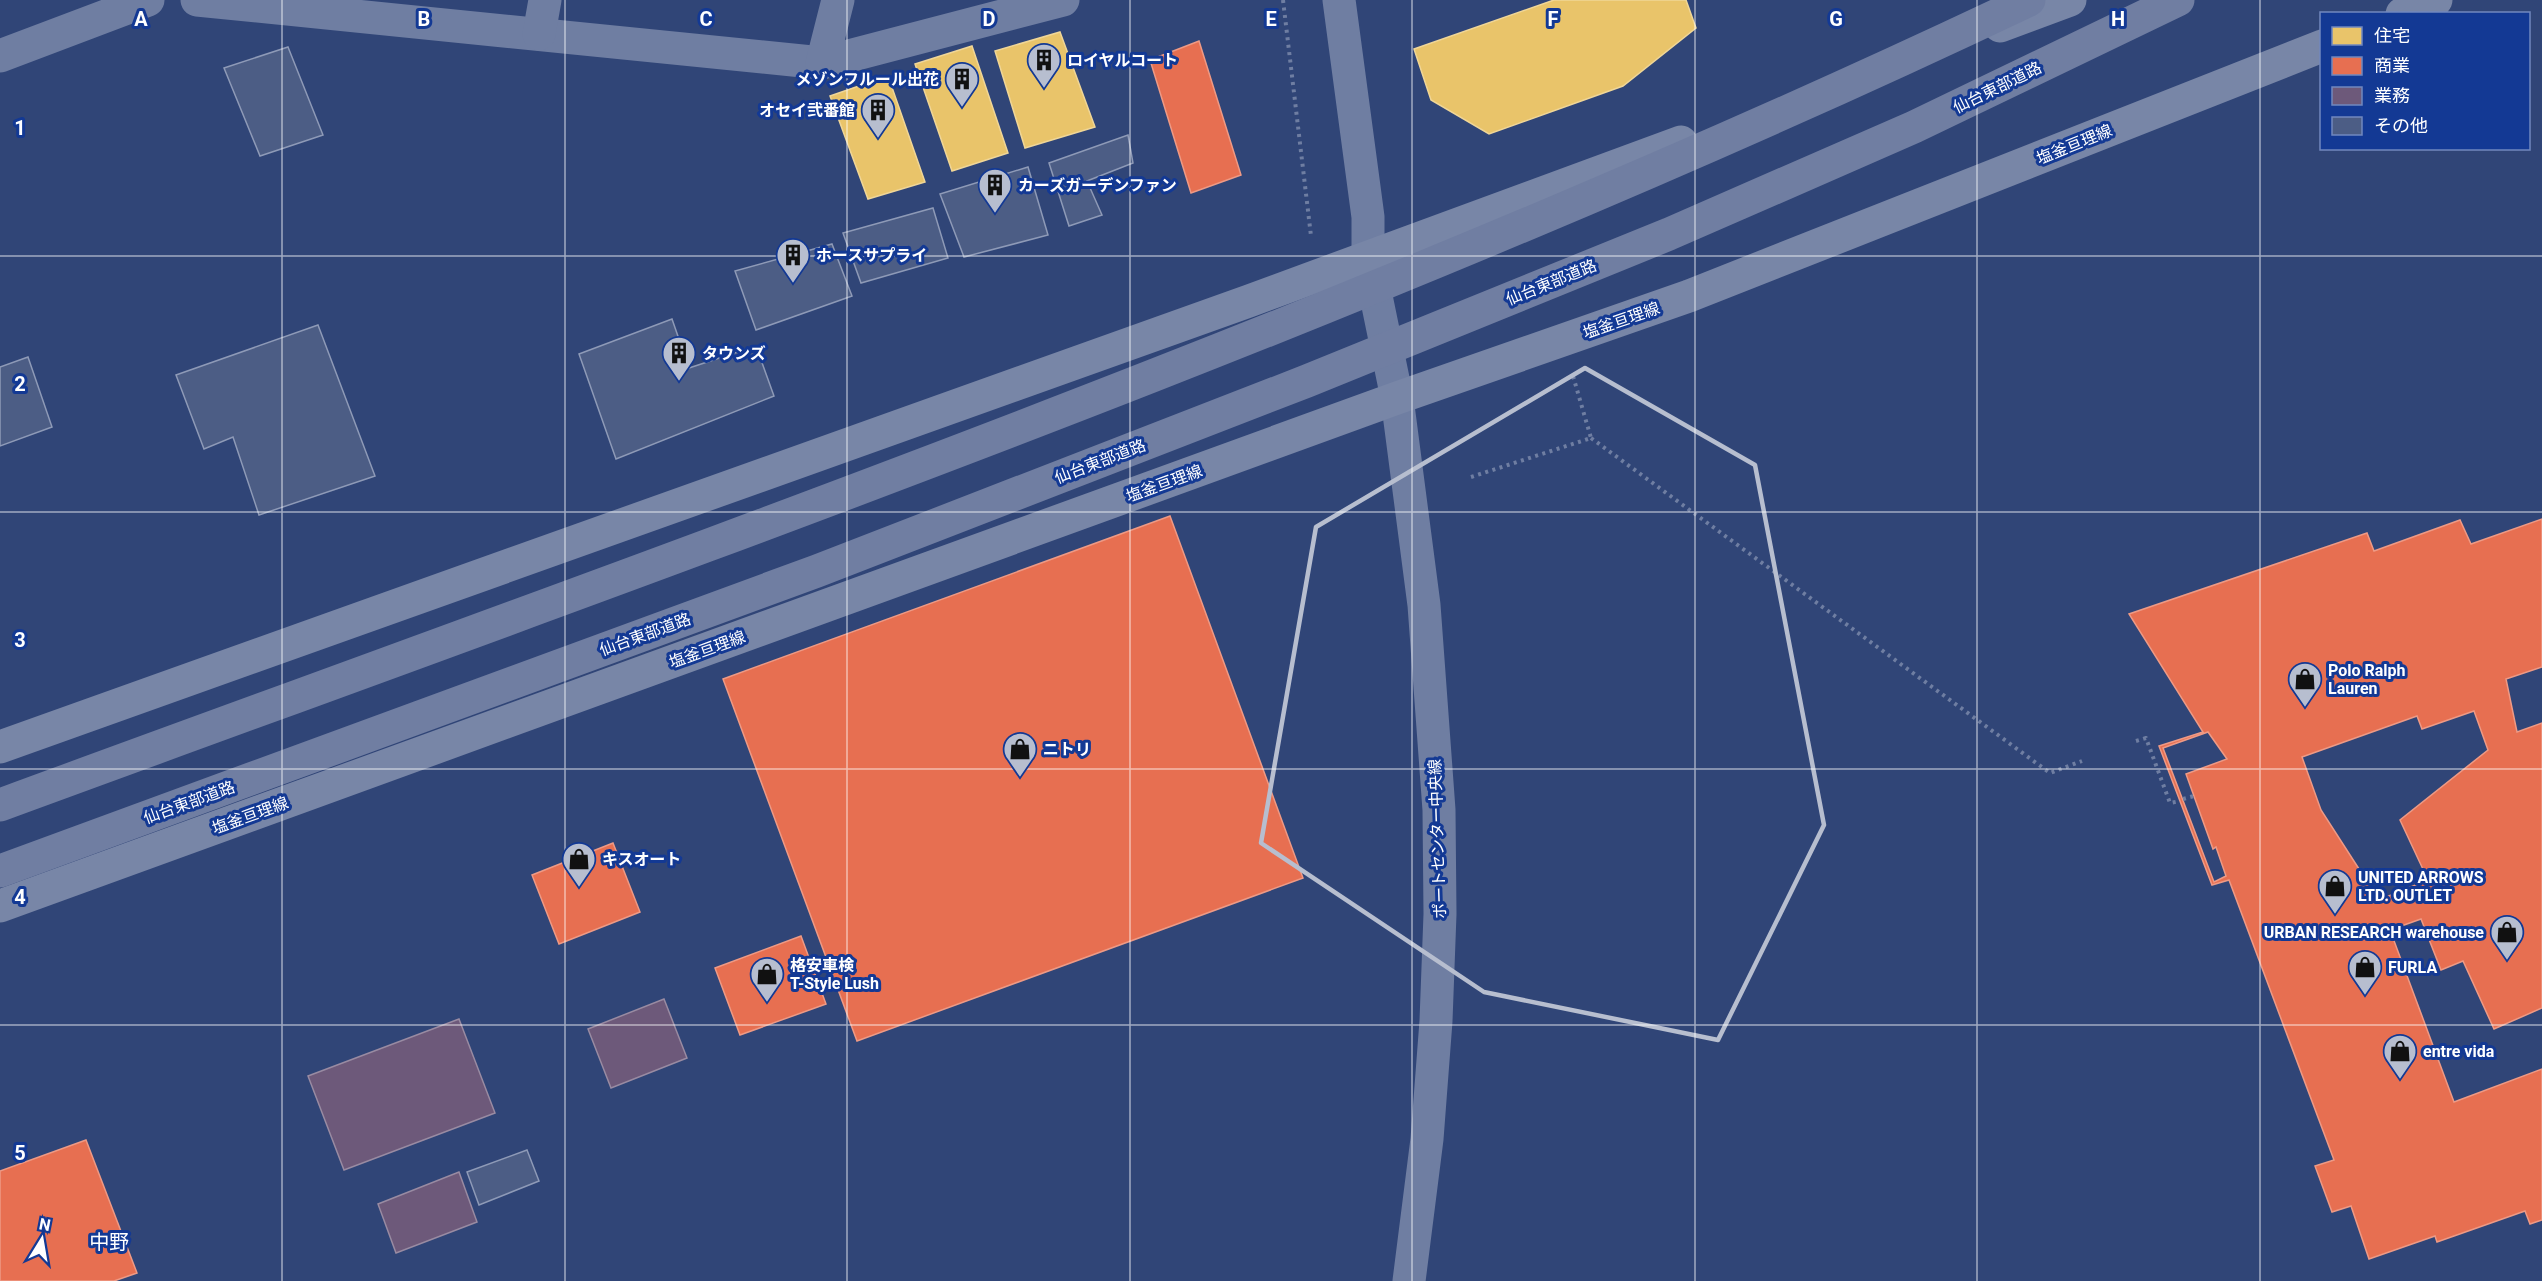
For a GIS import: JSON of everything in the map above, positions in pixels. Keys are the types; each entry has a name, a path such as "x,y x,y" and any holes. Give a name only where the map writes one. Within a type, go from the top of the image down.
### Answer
{"highway":[{"path":"0,805 800,512 1299,320 1883,69 2030,0"},
{"name":"仙台東部道路","path":"0,871 817,571 1318,377 1668,234 1914,127 2178,0"}],"main road":[{"path":"0,747 1368,257 2070,0"},
{"path":"2407,12 2436,0"},
{"name":"塩釜亘理線","path":"0,906 1397,398 1689,296 2320,47"}],"street":[{"path":"0,56 148,0"},
{"path":"197,0 822,63 1063,0"},
{"path":"539,34 544,0"},
{"path":"822,63 838,0"},
{"name":"ポートセンター中央線","path":"1339,0 1368,217 1368,257 1397,398 1424,605 1439,810 1440,914 1436,1020 1426,1139 1410,1281"}],"path":[{"path":"1283,0 1311,236"},
{"path":"1573,376 1591,438 2050,773 2082,761"},
{"path":"1471,477 1591,438"},
{"path":"2136,741 2146,738 2170,803 2194,796"}],"highlighted area":[{"path":"1585,368 1755,465 1824,825 1718,1040 1484,992 1261,843 1316,527"}],"building: 住宅":[{"path":"1554,0 1686,0 1696,28 1623,86 1489,134 1431,100 1414,49"},
{"name":"ロイヤルコート","path":"1060,32 1095,127 1025,148 995,51"},
{"name":"メゾンフルール出花","path":"972,46 1008,153 952,171 915,64"},
{"name":"オセイ弐番館","path":"888,76 925,182 868,199 830,96"}],"building: 商業":[{"path":"1199,41 1241,175 1191,193 1150,60"},
{"path":"1170,516 1303,878 857,1041 723,679"},
{"path":"2542,519 2542,667 2506,679 2517,732 2542,723 2542,1008 2494,1029 2463,961 2441,970 2421,919 2390,930 2454,1102 2542,1069 2542,1220 2530,1224 2525,1211 2437,1242 2435,1236 2369,1259 2351,1206 2332,1212 2315,1166 2334,1160 2229,880 2212,885 2159,746 2203,732 2129,614 2367,533 2374,551 2460,520 2471,544","holes":["2474,711 2488,750 2400,820 2428,880 2379,900 2321,810 2302,757 2417,716 2422,729","2208,732 2227,759 2186,774 2213,849 2216,847 2226,876 2214,882 2163,748"]},
{"path":"613,843 640,912 559,944 532,875"},
{"path":"801,936 826,1004 740,1035 715,968"},
{"path":"86,1140 137,1273 114,1281 0,1281 0,1171"}],"building: 業務":[{"path":"664,999 687,1058 611,1088 588,1029"},
{"path":"459,1019 495,1113 344,1170 308,1076"},
{"path":"459,1172 477,1222 396,1253 378,1204"}],"building: その他":[{"path":"288,47 323,135 260,156 224,68"},
{"path":"1128,135 1133,163 1087,181 1102,215 1069,226 1049,163"},
{"name":"カーズガーデンファン","path":"1028,167 1048,235 964,257 940,194"},
{"path":"933,208 948,258 861,283 843,233"},
{"name":"ホースサプライ","path":"832,244 852,296 756,330 735,271"},
{"name":"タウンズ","path":"672,319 689,368 756,346 774,396 616,459 579,354"},
{"path":"318,325 375,476 259,515 233,437 204,449 176,375"},
{"path":"28,357 52,427 0,446 0,367"},
{"path":"527,1150 539,1181 479,1205 467,1172"}],"place":[{"name":"ロイヤルコート","path":"1044,89"},
{"name":"メゾンフルール出花","path":"962,108"},
{"name":"オセイ弐番館","path":"878,139"},
{"name":"カーズガーデンファン","path":"995,214"},
{"name":"ホースサプライ","path":"793,284"},
{"name":"タウンズ","path":"679,382"},
{"name":"Polo Ralph Lauren","path":"2305,708"},
{"name":"ニトリ","path":"1020,778"},
{"name":"キスオート","path":"579,888"},
{"name":"UNITED ARROWS LTD. OUTLET","path":"2335,915"},
{"name":"URBAN RESEARCH warehouse","path":"2507,961"},
{"name":"FURLA","path":"2365,996"},
{"name":"格安車検 T-Style Lush","path":"767,1003"},
{"name":"entre vida","path":"2400,1080"}],"district":[{"name":"中野","path":"109,1242"}]}
